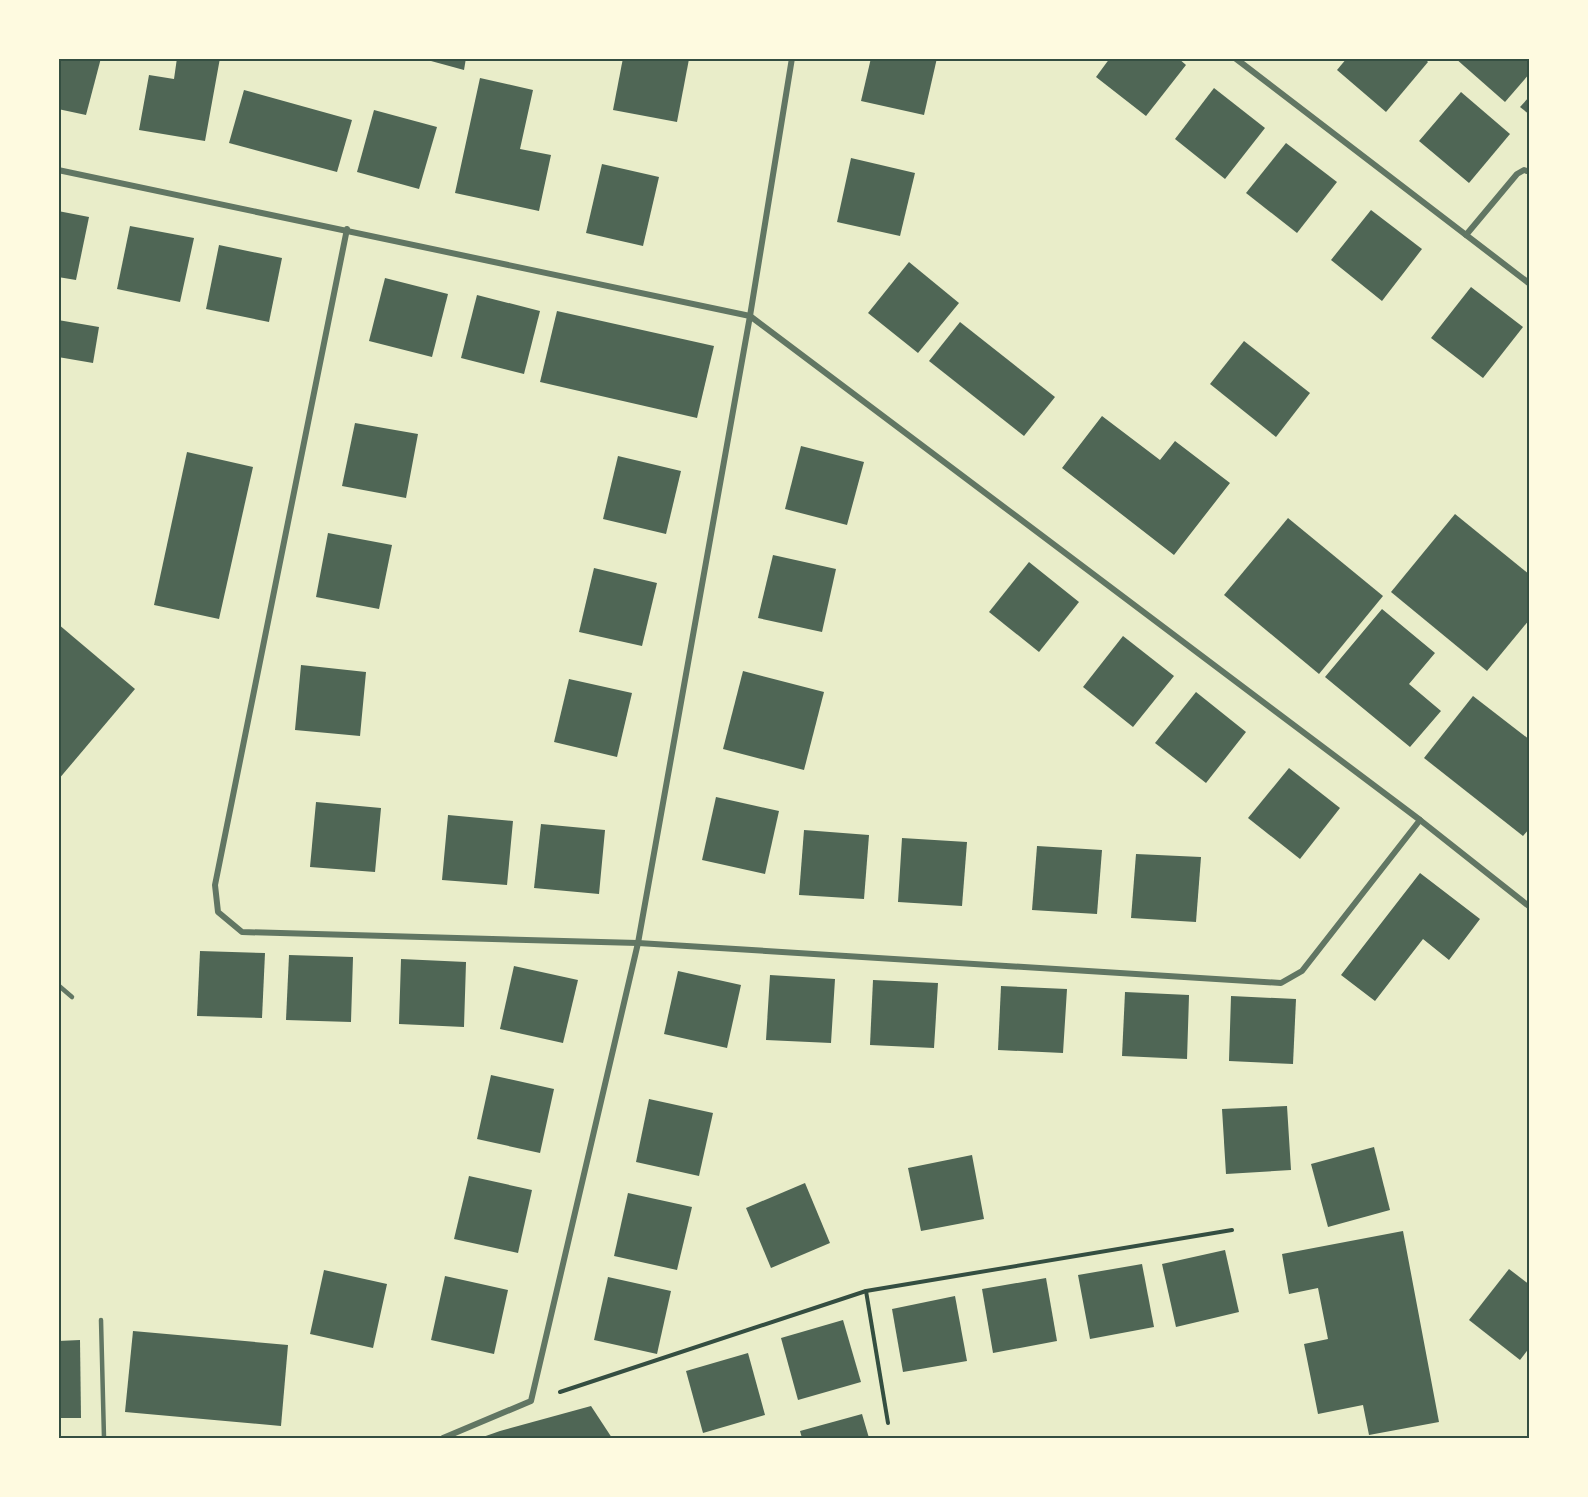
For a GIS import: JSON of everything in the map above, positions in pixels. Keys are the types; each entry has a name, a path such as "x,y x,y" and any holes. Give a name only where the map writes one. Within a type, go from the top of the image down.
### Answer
{"street":[{"path":"443,1438 531,1401 638,943 750,316 792,58"},
{"path":"1235,58 1530,284"},
{"path":"58,170 750,316 1420,820 1530,907"},
{"path":"1466,235 1517,174 1524,170 1530,172"},
{"path":"346,230 215,885 218,912 242,932 638,943 1281,983 1302,971 1420,820"}],"lane":[{"path":"58,985 72,997"},
{"path":"101,1320 104,1438"}],"path":[{"path":"531,1401 866,1291 1232,1230"},
{"path":"866,1291 888,1422"}],"building":[{"path":"58,58 101,58 86,115 58,109"},
{"path":"177,58 220,58 205,141 139,130 149,75 174,79"},
{"path":"420,58 466,58 464,70"},
{"path":"623,58 689,59 677,122 613,110"},
{"path":"871,58 937,58 924,115 861,101"},
{"path":"1110,58 1178,58 1186,65 1146,116 1096,77"},
{"path":"1347,58 1424,58 1428,62 1386,112 1337,70"},
{"path":"1455,58 1530,58 1530,73 1505,102"},
{"path":"480,78 533,90 520,149 551,155 539,211 455,193"},
{"path":"1214,88 1265,128 1225,179 1175,139"},
{"path":"244,90 352,120 337,172 229,143"},
{"path":"1461,92 1510,134 1469,183 1419,141"},
{"path":"1530,96 1530,115 1520,107"},
{"path":"374,110 437,127 419,189 357,172"},
{"path":"1286,143 1337,182 1297,233 1246,193"},
{"path":"851,158 915,173 900,236 837,222"},
{"path":"602,164 659,177 643,246 586,233"},
{"path":"1371,210 1422,249 1382,301 1331,260"},
{"path":"58,211 89,217 76,280 58,277"},
{"path":"130,226 194,238 180,302 117,289"},
{"path":"219,245 282,258 269,322 206,309"},
{"path":"909,262 959,303 918,353 868,313"},
{"path":"385,278 448,294 432,357 369,341"},
{"path":"1471,287 1523,327 1483,378 1431,338"},
{"path":"477,295 540,311 524,374 461,358"},
{"path":"557,311 714,346 697,418 540,382"},
{"path":"58,320 99,327 93,363 58,357"},
{"path":"960,322 1055,397 1024,436 929,361"},
{"path":"1244,341 1310,393 1276,437 1210,384"},
{"path":"1102,416 1160,460 1175,441 1230,483 1174,555 1062,468"},
{"path":"355,423 418,434 406,498 342,486"},
{"path":"801,446 864,462 847,525 785,509"},
{"path":"187,452 253,467 219,619 154,605"},
{"path":"618,456 681,471 666,534 603,519"},
{"path":"1455,514 1530,575 1530,619 1487,671 1391,592"},
{"path":"1288,518 1383,596 1319,674 1224,595"},
{"path":"328,533 392,545 379,609 316,597"},
{"path":"773,555 836,569 822,632 758,618"},
{"path":"1029,562 1079,602 1039,652 989,612"},
{"path":"594,568 657,583 642,646 579,632"},
{"path":"1382,609 1435,653 1409,684 1441,711 1410,747 1325,677"},
{"path":"58,624 135,689 58,780"},
{"path":"1123,636 1174,676 1133,727 1083,687"},
{"path":"301,665 366,672 360,736 295,730"},
{"path":"743,671 824,692 804,770 723,749"},
{"path":"569,679 632,693 617,757 554,742"},
{"path":"1196,692 1246,732 1206,783 1155,743"},
{"path":"1473,696 1530,740 1530,828 1523,836 1424,758"},
{"path":"1289,768 1340,808 1300,859 1248,818"},
{"path":"716,797 779,811 765,874 702,860"},
{"path":"316,802 381,808 375,872 310,867"},
{"path":"448,815 513,821 507,885 442,880"},
{"path":"541,824 605,830 599,894 534,888"},
{"path":"804,830 869,835 864,899 799,895"},
{"path":"902,838 967,842 962,906 898,902"},
{"path":"1037,846 1102,850 1097,914 1032,910"},
{"path":"1136,854 1201,857 1196,922 1131,918"},
{"path":"1420,873 1480,919 1449,960 1423,939 1375,1001 1341,975"},
{"path":"200,951 265,953 262,1018 197,1016"},
{"path":"289,955 353,957 351,1022 286,1020"},
{"path":"401,959 466,962 464,1027 399,1024"},
{"path":"514,966 578,980 563,1043 500,1029"},
{"path":"678,971 741,985 727,1048 664,1034"},
{"path":"770,975 835,979 831,1043 766,1040"},
{"path":"873,980 938,983 934,1048 870,1045"},
{"path":"1001,986 1067,989 1063,1053 998,1050"},
{"path":"1125,992 1189,995 1187,1059 1122,1056"},
{"path":"1231,996 1296,999 1293,1064 1229,1061"},
{"path":"491,1075 554,1089 540,1153 477,1139"},
{"path":"649,1099 713,1113 699,1176 636,1162"},
{"path":"1287,1106 1291,1170 1226,1174 1222,1109"},
{"path":"1374,1147 1390,1210 1328,1227 1311,1164"},
{"path":"972,1155 984,1219 921,1231 908,1168"},
{"path":"469,1176 532,1190 518,1253 454,1239"},
{"path":"805,1183 830,1243 771,1268 746,1208"},
{"path":"628,1193 692,1207 677,1270 614,1256"},
{"path":"1403,1231 1439,1422 1369,1435 1363,1405 1318,1414 1304,1344 1328,1339 1318,1288 1289,1294 1282,1254"},
{"path":"1225,1250 1239,1312 1176,1327 1162,1264"},
{"path":"1142,1264 1154,1327 1090,1339 1078,1275"},
{"path":"1509,1269 1530,1285 1530,1347 1520,1360 1469,1320"},
{"path":"324,1270 387,1284 373,1348 310,1334"},
{"path":"445,1276 508,1290 494,1354 431,1340"},
{"path":"608,1277 671,1291 657,1354 594,1340"},
{"path":"1046,1278 1057,1341 993,1353 982,1289"},
{"path":"955,1296 967,1361 903,1372 892,1309"},
{"path":"843,1320 861,1382 798,1400 781,1338"},
{"path":"133,1331 288,1345 281,1426 125,1412"},
{"path":"80,1340 81,1418 58,1418 58,1341"},
{"path":"748,1353 765,1415 703,1433 686,1371"},
{"path":"591,1406 612,1438 480,1438 500,1431"},
{"path":"862,1414 869,1438 802,1438 800,1431"}]}
